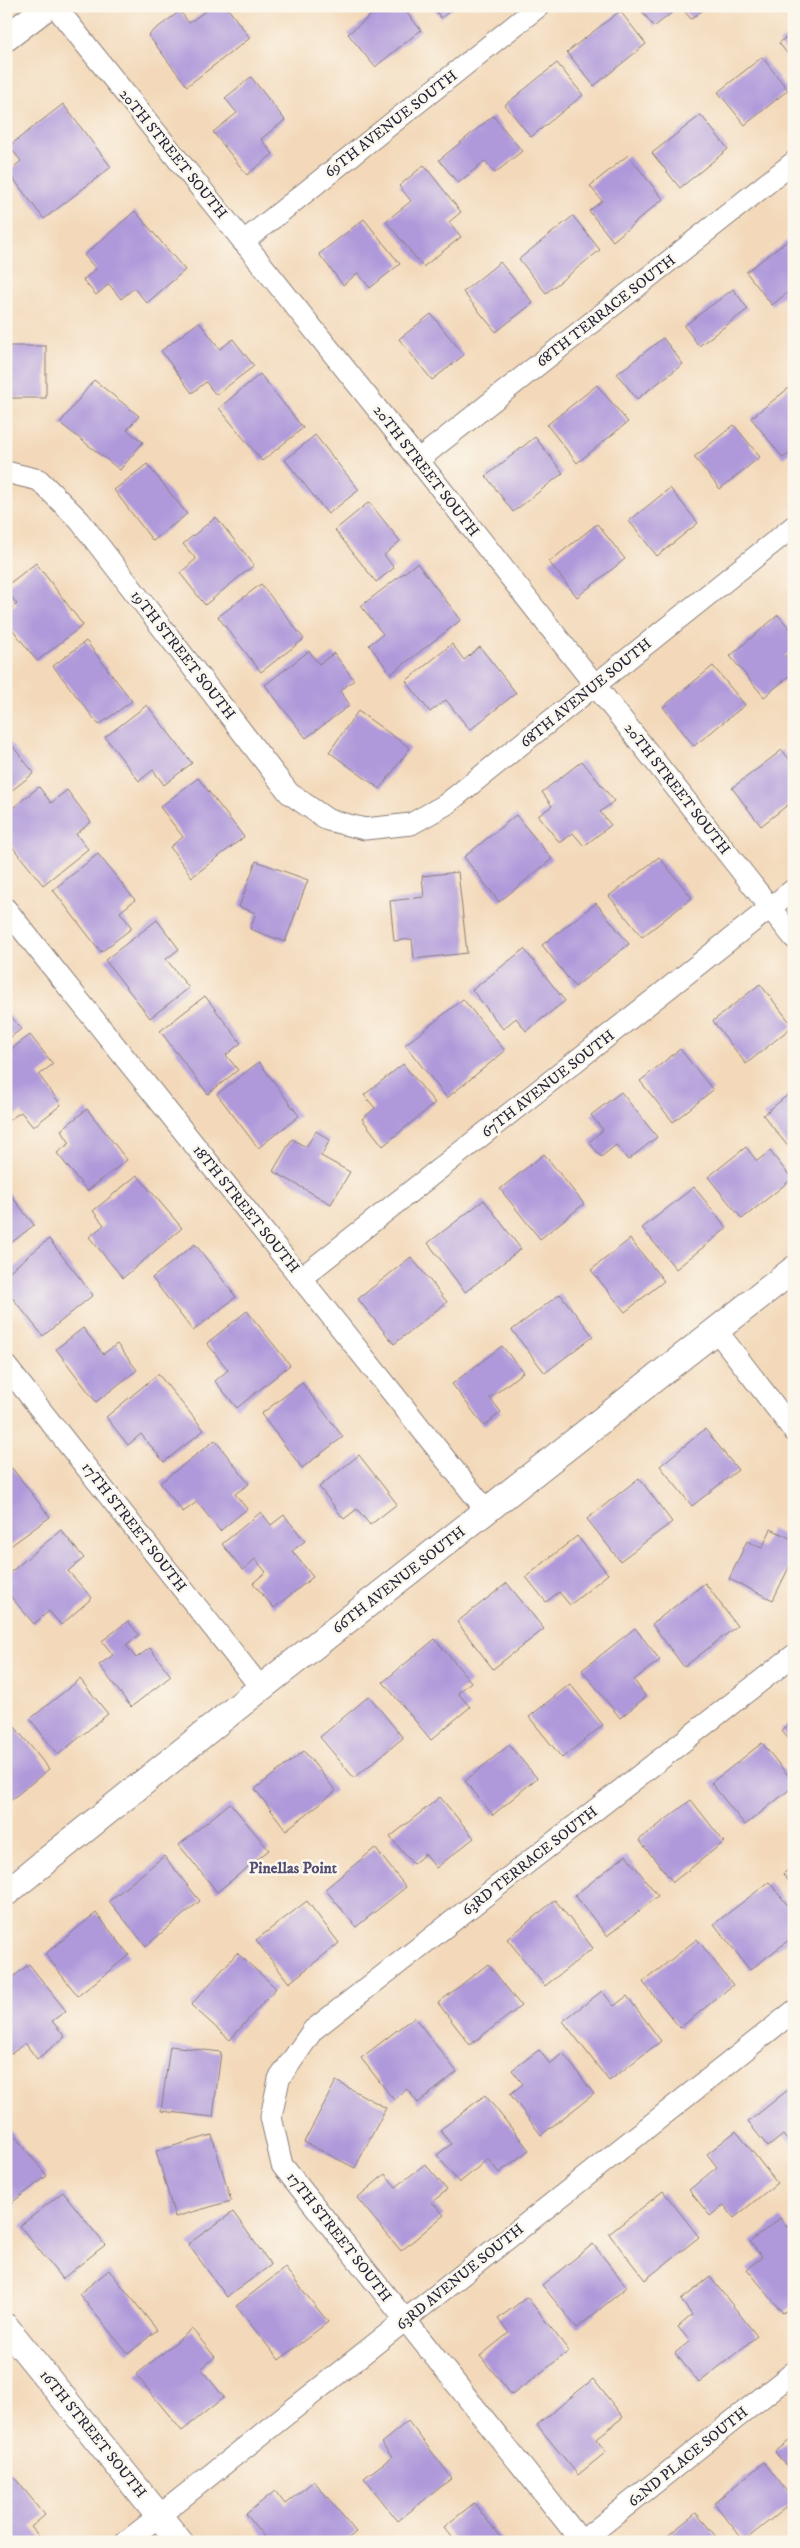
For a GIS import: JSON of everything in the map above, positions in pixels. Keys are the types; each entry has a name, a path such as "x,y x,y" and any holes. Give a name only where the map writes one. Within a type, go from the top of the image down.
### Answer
{"street":[{"path":"6,38 48,6"},
{"name":"20TH STREET SOUTH","path":"55,6 418,460 794,938"},
{"name":"69TH AVENUE SOUTH","path":"242,242 539,6"},
{"name":"68TH TERRACE SOUTH","path":"418,460 794,162"},
{"name":"19TH STREET SOUTH","path":"6,472 39,480 80,521 289,793 328,820 365,829"},
{"name":"68TH AVENUE SOUTH","path":"365,829 411,824 445,806 794,526"},
{"name":"67TH AVENUE SOUTH","path":"301,1278 794,889"},
{"name":"18TH STREET SOUTH","path":"6,909 486,1510"},
{"name":"66TH AVENUE SOUTH","path":"6,1893 261,1688 794,1269"},
{"path":"717,1331 794,1431"},
{"name":"17TH STREET SOUTH","path":"6,1366 261,1688"},
{"name":"63RD TERRACE SOUTH","path":"279,2079 313,2030 794,1655"},
{"name":"63RD AVENUE SOUTH","path":"126,2542 794,2011"},
{"name":"17TH STREET SOUTH","path":"279,2079 271,2117 282,2165 405,2322 582,2542"},
{"name":"16TH STREET SOUTH","path":"6,2327 180,2542"},
{"name":"62ND PLACE SOUTH","path":"582,2542 794,2372"}],"building":[{"path":"212,6 226,6 250,38 187,86 148,35 180,11 189,23"},
{"path":"382,6 401,6 421,30 375,67 348,34"},
{"path":"432,6 456,6 441,18"},
{"path":"638,6 680,6 654,27"},
{"path":"680,6 708,6 691,19"},
{"path":"620,11 646,44 594,86 567,52"},
{"path":"794,31 794,62 779,43"},
{"path":"762,57 788,90 745,125 718,92"},
{"path":"557,63 583,95 531,137 505,105"},
{"path":"251,77 285,120 261,139 273,154 247,175 213,132 237,113 225,98"},
{"path":"63,104 111,167 44,219 8,172 21,161 9,146"},
{"path":"701,115 728,149 680,188 652,153"},
{"path":"493,116 522,151 495,173 485,161 458,183 439,160"},
{"path":"628,155 663,199 613,241 589,211 602,201 590,186"},
{"path":"424,165 461,212 449,222 461,237 423,267 386,221 411,201 399,186"},
{"path":"135,211 185,270 147,303 134,288 121,299 109,284 96,295 83,280 96,269 84,255"},
{"path":"573,216 600,250 546,293 519,259"},
{"path":"364,219 400,264 370,288 358,273 343,285 319,254"},
{"path":"794,236 794,301 787,293 772,305 746,272"},
{"path":"500,262 533,303 496,332 463,292"},
{"path":"733,289 748,309 699,346 684,326"},
{"path":"431,314 464,355 432,380 399,339"},
{"path":"199,322 220,349 233,339 254,366 216,395 206,382 192,393 161,351"},
{"path":"663,338 683,364 637,399 617,374"},
{"path":"8,346 46,346 46,398 6,398"},
{"path":"260,374 303,428 262,461 219,408"},
{"path":"94,380 139,416 127,430 143,442 120,470 60,423"},
{"path":"794,384 794,450 783,458 751,418"},
{"path":"597,385 628,422 577,463 547,425"},
{"path":"734,425 760,457 720,489 694,457"},
{"path":"315,435 359,490 328,514 285,460"},
{"path":"535,437 563,473 513,512 486,476"},
{"path":"147,464 187,514 153,541 114,490"},
{"path":"670,488 698,523 657,556 629,521"},
{"path":"369,502 400,541 384,555 394,568 376,582 335,530"},
{"path":"216,517 254,565 205,605 180,573 196,559 183,544"},
{"path":"597,524 625,559 577,597 549,562"},
{"path":"36,563 83,625 37,661 6,621 6,612 17,604 6,590 6,586"},
{"path":"417,563 461,620 391,674 369,645 383,634 361,606"},
{"path":"261,584 304,639 261,672 218,617"},
{"path":"778,615 794,633 794,649 785,656 794,666 794,672 764,697 730,656"},
{"path":"86,641 132,701 99,725 53,666"},
{"path":"452,644 464,660 480,647 516,693 470,730 446,700 430,712 406,681"},
{"path":"309,651 319,664 334,653 354,680 340,691 350,705 306,738 265,685"},
{"path":"713,666 745,705 694,746 663,707"},
{"path":"147,705 192,763 164,785 153,770 139,781 105,737"},
{"path":"358,711 410,748 380,789 329,752"},
{"path":"6,738 34,773 6,795"},
{"path":"782,750 794,765 794,800 761,826 732,788"},
{"path":"582,761 614,801 600,812 611,825 584,846 573,833 560,843 538,816 552,806 542,792"},
{"path":"198,778 244,837 192,877 170,847 183,837 160,807"},
{"path":"39,787 51,803 67,790 91,822 76,834 88,849 43,885 6,839 6,813"},
{"path":"516,815 552,859 499,902 464,857"},
{"path":"98,854 135,900 120,912 132,928 101,952 53,890"},
{"path":"659,857 692,898 642,937 609,896"},
{"path":"256,861 308,880 285,942 250,929 256,913 239,907"},
{"path":"458,872 467,953 414,959 412,939 394,941 390,901 424,897 422,876"},
{"path":"596,903 629,944 575,987 542,945"},
{"path":"157,920 179,949 166,959 189,988 150,1018 105,960"},
{"path":"524,949 565,1001 526,1031 516,1018 503,1029 472,990"},
{"path":"760,984 793,1026 746,1064 713,1021"},
{"path":"205,996 241,1043 226,1055 238,1070 208,1094 160,1031"},
{"path":"463,999 505,1051 447,1098 405,1045"},
{"path":"6,1010 21,1029 6,1041"},
{"path":"30,1035 53,1064 39,1075 61,1105 33,1127 21,1112 6,1122 6,1053"},
{"path":"680,1049 713,1090 673,1122 640,1081"},
{"path":"259,1062 299,1116 258,1148 217,1094"},
{"path":"403,1064 435,1103 383,1146 362,1119 375,1108 364,1095"},
{"path":"794,1090 794,1154 763,1115"},
{"path":"621,1092 657,1137 628,1160 616,1145 601,1157 589,1142 603,1130 591,1115"},
{"path":"87,1109 127,1160 87,1191 57,1153 70,1143 61,1130"},
{"path":"316,1131 330,1140 321,1156 350,1172 331,1204 273,1171 292,1139 306,1147"},
{"path":"746,1147 757,1161 770,1151 792,1179 742,1219 708,1177"},
{"path":"544,1154 584,1204 540,1239 500,1189"},
{"path":"137,1175 182,1228 123,1278 89,1237 104,1225 93,1211"},
{"path":"694,1187 727,1228 676,1269 642,1228"},
{"path":"6,1189 34,1225 6,1247"},
{"path":"484,1200 521,1249 465,1292 428,1243"},
{"path":"49,1239 93,1295 43,1336 6,1290 6,1274"},
{"path":"630,1239 664,1281 625,1312 591,1270"},
{"path":"195,1244 236,1297 193,1331 152,1278"},
{"path":"411,1257 447,1302 394,1344 358,1299"},
{"path":"560,1294 593,1336 545,1373 512,1330"},
{"path":"247,1311 290,1365 237,1408 215,1381 228,1370 207,1343"},
{"path":"83,1328 103,1354 117,1344 137,1370 96,1402 56,1349"},
{"path":"502,1346 523,1372 490,1398 501,1412 484,1426 452,1384"},
{"path":"158,1374 204,1430 164,1462 141,1434 128,1445 106,1417"},
{"path":"302,1383 343,1437 302,1468 261,1414"},
{"path":"705,1429 738,1470 692,1506 660,1466"},
{"path":"215,1440 249,1484 235,1494 247,1509 220,1531 197,1502 183,1512 160,1483"},
{"path":"359,1455 397,1504 370,1525 357,1509 344,1519 319,1487"},
{"path":"12,1468 50,1517 9,1547 6,1544 6,1473"},
{"path":"639,1478 672,1522 620,1561 587,1519"},
{"path":"261,1512 271,1525 284,1515 305,1541 292,1551 313,1577 274,1608 253,1583 266,1572 255,1559 243,1570 222,1544"},
{"path":"771,1529 794,1540 794,1557 773,1600 729,1579 747,1541 762,1548"},
{"path":"61,1530 84,1558 68,1571 92,1598 61,1625 49,1611 34,1624 6,1591 6,1576"},
{"path":"577,1536 608,1574 570,1605 559,1592 546,1602 526,1577"},
{"path":"507,1583 544,1629 493,1669 457,1622"},
{"path":"705,1583 737,1626 684,1667 652,1624"},
{"path":"128,1621 139,1635 126,1645 136,1658 150,1648 171,1676 131,1707 99,1665 113,1655 102,1641"},
{"path":"635,1628 660,1660 634,1680 646,1697 620,1718 582,1670"},
{"path":"435,1639 471,1682 458,1693 470,1707 431,1740 383,1682"},
{"path":"80,1679 108,1714 58,1755 30,1719"},
{"path":"570,1684 603,1725 562,1758 529,1717"},
{"path":"369,1696 403,1738 354,1778 320,1737"},
{"path":"794,1720 794,1745 781,1730"},
{"path":"15,1727 49,1769 6,1804 6,1734"},
{"path":"762,1743 794,1783 794,1786 745,1825 711,1783"},
{"path":"509,1745 537,1778 493,1815 465,1781"},
{"path":"304,1751 336,1791 286,1830 255,1789"},
{"path":"440,1797 474,1838 436,1868 425,1854 413,1864 390,1837"},
{"path":"691,1800 724,1842 673,1882 639,1840"},
{"path":"230,1803 269,1850 217,1892 179,1845"},
{"path":"375,1848 406,1887 356,1927 325,1889"},
{"path":"626,1855 658,1896 607,1936 575,1895"},
{"path":"164,1856 200,1901 146,1946 109,1901"},
{"path":"794,1865 794,1888 783,1874"},
{"path":"769,1882 794,1913 794,1936 750,1970 714,1924"},
{"path":"555,1900 593,1948 545,1986 507,1939"},
{"path":"307,1901 339,1943 289,1983 256,1940"},
{"path":"96,1913 129,1955 78,1996 45,1954"},
{"path":"697,1939 733,1985 680,2028 643,1982"},
{"path":"237,1953 276,1988 230,2040 191,2005"},
{"path":"29,1964 66,2011 52,2021 65,2037 37,2059 25,2043 11,2054 6,2048 6,1983"},
{"path":"488,1964 521,2006 470,2045 438,2003"},
{"path":"602,1991 614,2006 627,1996 661,2041 609,2081 563,2021"},
{"path":"414,2017 457,2072 418,2103 407,2089 394,2100 361,2058"},
{"path":"170,2046 221,2052 213,2117 161,2111"},
{"path":"539,2050 550,2064 563,2053 594,2094 541,2135 510,2094 523,2084 512,2070"},
{"path":"336,2081 386,2108 355,2168 304,2142"},
{"path":"794,2085 794,2149 783,2135 768,2147 748,2122"},
{"path":"485,2095 529,2150 499,2173 488,2159 459,2183 437,2155 451,2144 440,2130"},
{"path":"6,2125 47,2176 6,2207"},
{"path":"736,2131 777,2183 734,2218 724,2205 710,2216 689,2190 717,2167 707,2154"},
{"path":"212,2135 231,2201 175,2217 156,2151"},
{"path":"425,2164 447,2190 432,2202 444,2215 401,2251 357,2198 385,2174 396,2187"},
{"path":"663,2191 699,2237 645,2280 609,2234"},
{"path":"63,2192 105,2245 62,2279 20,2226"},
{"path":"233,2212 271,2265 227,2297 188,2244"},
{"path":"780,2218 792,2232 794,2231 794,2305 783,2313 747,2269 762,2257 750,2242"},
{"path":"593,2244 627,2287 577,2328 542,2285"},
{"path":"285,2268 328,2322 279,2360 236,2306"},
{"path":"109,2270 157,2330 128,2354 79,2294"},
{"path":"710,2277 757,2336 699,2383 675,2353 690,2341 678,2327 692,2315 681,2300"},
{"path":"527,2297 569,2351 512,2395 480,2356 509,2333 498,2319"},
{"path":"192,2329 215,2357 201,2369 224,2397 182,2431 136,2375"},
{"path":"593,2379 623,2417 596,2439 606,2452 578,2475 537,2425"},
{"path":"408,2421 452,2478 398,2521 364,2478 392,2457 381,2443"},
{"path":"794,2437 794,2476 775,2452"},
{"path":"764,2462 794,2501 744,2541 714,2503"},
{"path":"9,2471 45,2515 31,2527 44,2542 6,2542 6,2473"},
{"path":"314,2481 356,2532 344,2542 268,2542 246,2514 275,2491 285,2504"},
{"path":"474,2503 504,2542 456,2542 444,2527"},
{"path":"696,2513 719,2540 660,2542"}],"district":[{"name":"Pinellas Point","path":"293,1868"}]}
